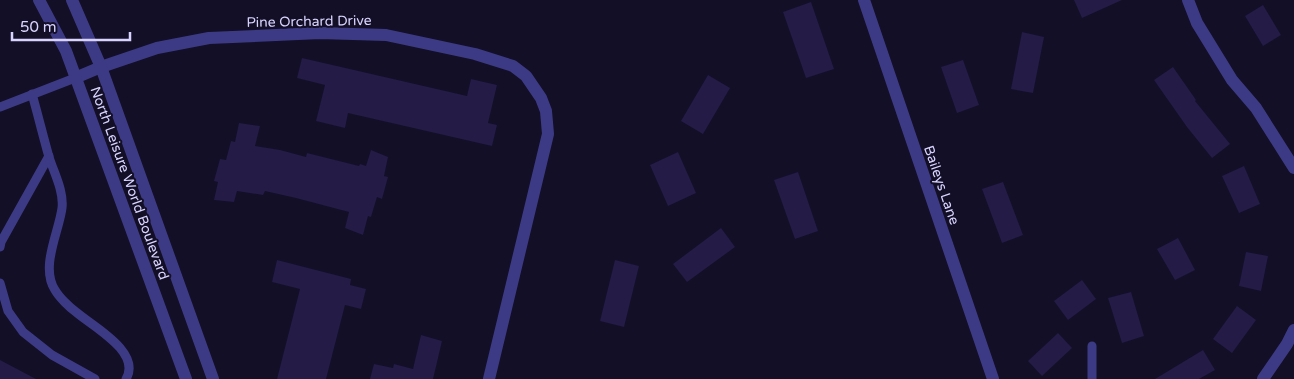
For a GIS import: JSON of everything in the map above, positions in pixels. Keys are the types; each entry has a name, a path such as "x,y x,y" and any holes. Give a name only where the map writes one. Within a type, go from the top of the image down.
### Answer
{"street":[{"name":"North Leisure World Boulevard","path":"39,0 66,51 186,379"},
{"name":"North Leisure World Boulevard","path":"72,0 101,67 212,379"},
{"name":"Baileys Lane","path":"864,0 993,379"},
{"path":"1188,0 1197,23 1232,80 1256,108 1294,168"},
{"name":"Pine Orchard Drive","path":"75,78 157,48 208,38 320,33 386,35 430,44 475,54 512,66 526,76 541,98 546,111 548,134 489,379"},
{"path":"1263,379 1288,344 1294,330"}],"lane":[{"path":"0,107 75,78"},
{"path":"32,94 62,198 62,208 53,243 50,280 55,290 76,312 102,332 128,358 130,368 126,379"},
{"path":"0,247 49,156"},
{"path":"0,283 8,311 23,332 52,355 95,379"},
{"path":"1092,346 1092,379"}],"building":[{"path":"1074,0 1122,0 1082,18"},
{"path":"811,2 834,69 806,78 783,12"},
{"path":"1263,5 1281,35 1263,46 1245,16"},
{"path":"1022,32 1044,37 1033,93 1011,89"},
{"path":"302,58 467,96 471,79 497,85 488,123 497,125 492,146 348,113 345,128 316,121 325,85 297,78"},
{"path":"963,60 979,105 957,113 941,67"},
{"path":"1173,67 1195,101 1230,144 1212,158 1187,127 1154,80"},
{"path":"708,75 730,88 703,134 681,121"},
{"path":"239,123 260,126 255,146 306,157 307,153 359,166 360,164 366,166 371,150 388,157 384,176 388,177 382,199 377,197 371,217 368,216 363,235 345,228 349,212 296,198 265,191 263,195 237,191 234,202 214,200 218,182 214,181 220,159 226,160 231,141 235,142"},
{"path":"678,152 696,193 668,206 650,165"},
{"path":"1244,166 1260,204 1239,213 1222,176"},
{"path":"798,172 818,231 795,239 774,180"},
{"path":"1003,182 1023,235 1002,243 982,189"},
{"path":"721,228 735,247 687,282 673,264"},
{"path":"1178,238 1195,270 1175,280 1157,249"},
{"path":"1246,252 1268,256 1261,291 1239,286"},
{"path":"277,260 351,279 350,285 366,289 361,309 345,305 326,379 277,379 300,289 272,282"},
{"path":"615,260 639,266 624,327 600,321"},
{"path":"1082,280 1096,299 1068,320 1054,301"},
{"path":"1131,292 1144,336 1122,343 1108,298"},
{"path":"1237,306 1256,320 1232,353 1213,339"},
{"path":"1058,333 1072,348 1042,376 1028,361"},
{"path":"421,335 442,341 433,379 370,379 374,364 393,368 394,364 413,369"},
{"path":"1203,350 1215,370 1199,379 1155,379"},
{"path":"0,360 36,379 0,379"}]}
